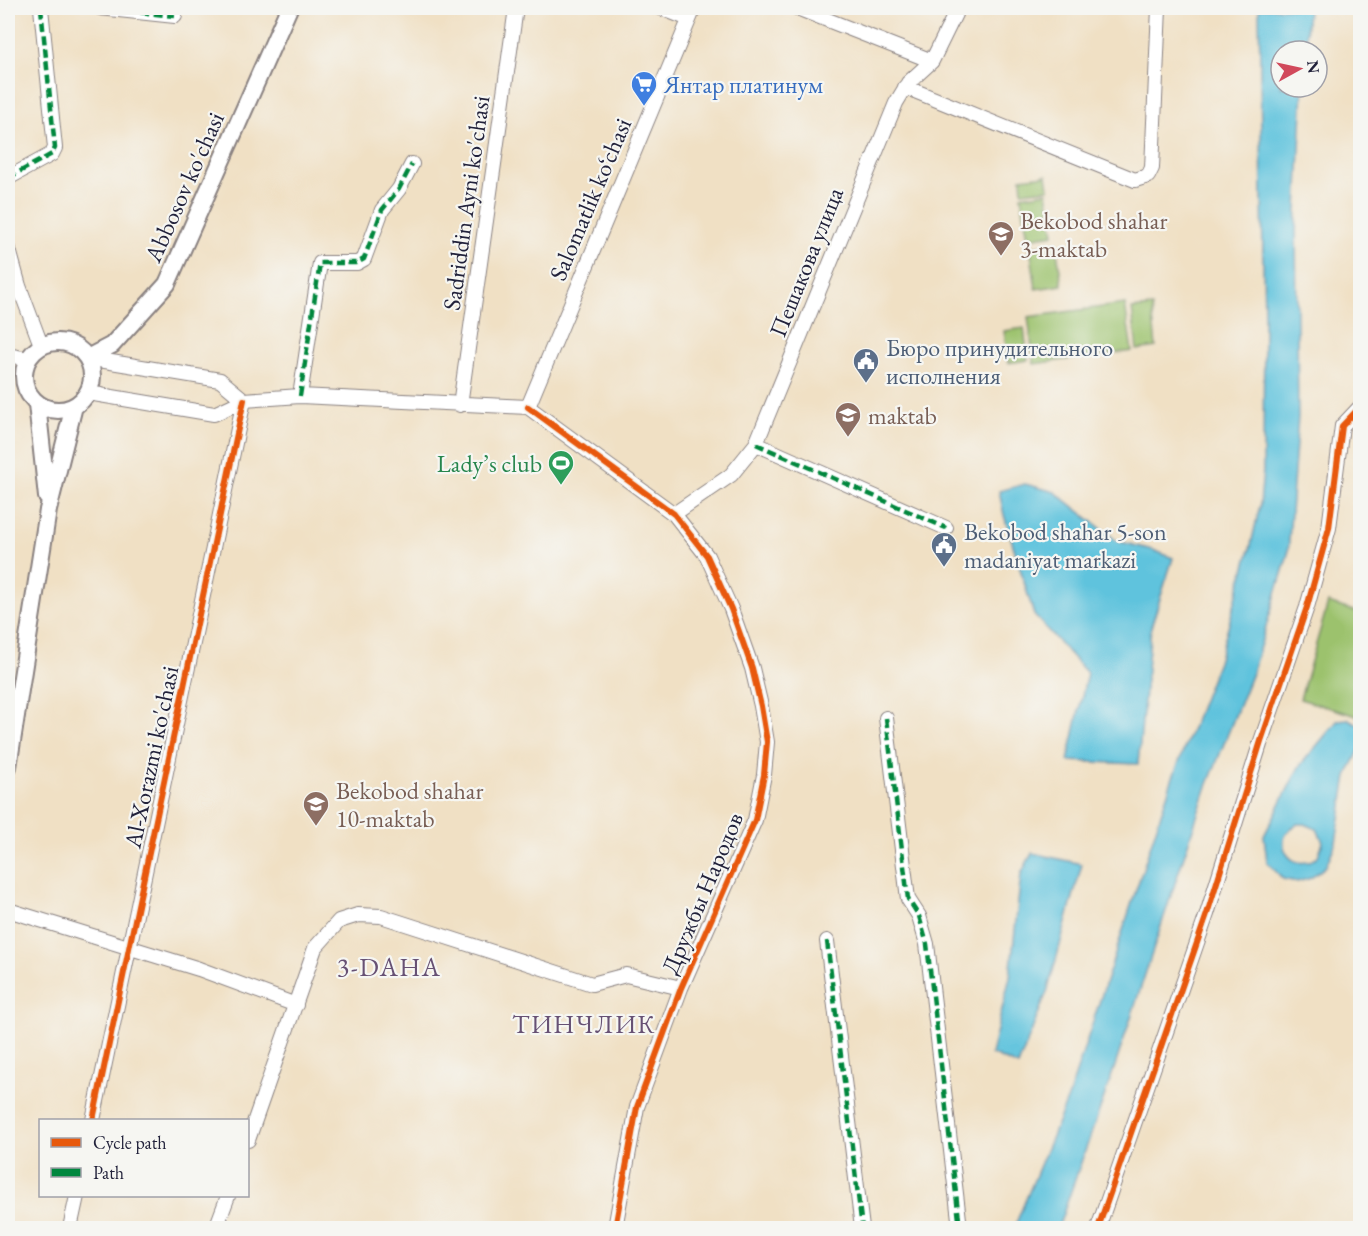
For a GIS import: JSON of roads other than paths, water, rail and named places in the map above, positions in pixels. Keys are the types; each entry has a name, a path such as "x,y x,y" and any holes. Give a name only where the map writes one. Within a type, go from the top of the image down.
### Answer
{"main road":[{"name":"Abbosov ko'chasi","path":"87,358 112,345 167,284 289,8"},
{"path":"61,341 71,344 87,358 92,375 88,393 74,406 55,410 37,404 28,394 24,385 24,368 28,359 41,345 61,341"},
{"path":"37,404 48,510"},
{"path":"8,767 48,510 74,406"}],"street":[{"path":"8,178 52,154 55,148 41,8"},
{"path":"100,8 175,16"},
{"name":"Sadriddin Ayni ko'chasi","path":"460,405 516,8"},
{"path":"661,8 691,13"},
{"path":"797,8 932,61"},
{"name":"Пешакова улица","path":"674,514 731,475 756,444 896,103 905,87 932,61 958,8"},
{"path":"905,87 1135,180 1148,176 1152,168 1160,8"},
{"name":"Salomatlik ko‘chasi","path":"528,407 691,13"},
{"path":"300,396 320,263 357,263 364,259 382,210 399,189 412,164"},
{"path":"8,246 19,286 41,345"},
{"path":"8,355 28,359"},
{"path":"87,358 220,380 244,400"},
{"path":"88,393 214,414 244,400 300,396 528,407"},
{"name":"Al-Xorazmi ko'chasi","path":"93,1119 244,400"},
{"name":"Дружбы Народов","path":"528,407 674,514 707,556 731,609 752,668 767,742 764,775 755,820 681,988 637,1107 615,1228"},
{"path":"1098,1228 1207,914 1261,741 1307,607 1329,528 1342,426 1360,407"},
{"path":"756,444 946,528"},
{"path":"886,718 908,898 919,916 927,944 960,1228"},
{"path":"8,910 199,969 296,1005"},
{"path":"249,1137 315,948 339,921 358,915 381,916 592,984 626,975 681,988"},
{"path":"827,941 862,1228"},
{"path":"70,1228 77,1197"},
{"path":"216,1228 228,1197"}],"water":[{"path":"1259,8 1308,8 1306,39 1269,39 1269,99 1302,99 1296,231 1298,416 1288,554 1252,673 1206,789 1115,1066 1058,1228 1014,1228 1068,1098 1173,777 1218,662 1250,549 1260,505 1263,471 1264,321"},
{"path":"1025,484 1055,492 1117,541 1153,550 1173,558 1151,627 1138,764 1068,761 1087,673 1034,615 999,491"},
{"path":"1348,719 1360,725 1360,749 1347,776 1336,842 1326,866 1311,878 1297,882 1283,879 1267,862 1264,836 1299,767 1338,720","holes":["1298,824 1317,829 1323,842 1318,856 1308,862 1300,862 1287,854 1284,838 1289,830"]},
{"path":"1032,853 1082,864 1048,989 1018,1066 991,1054 1010,977 1021,874"}],"place":[{"name":"Янтар платинум","path":"644,107"},
{"name":"Bekobod shahar 3-maktab","path":"1001,257"},
{"name":"Бюро принудительного исполнения","path":"866,384"},
{"name":"maktab","path":"848,438"},
{"name":"Lady’s club","path":"561,486"},
{"name":"Bekobod shahar 5-son madaniyat markazi","path":"944,568"},
{"name":"Bekobod shahar 10-maktab","path":"316,827"}],"district":[{"name":"3-DAHA","path":"389,967"},
{"name":"ТИНЧЛИК","path":"584,1024"}]}
